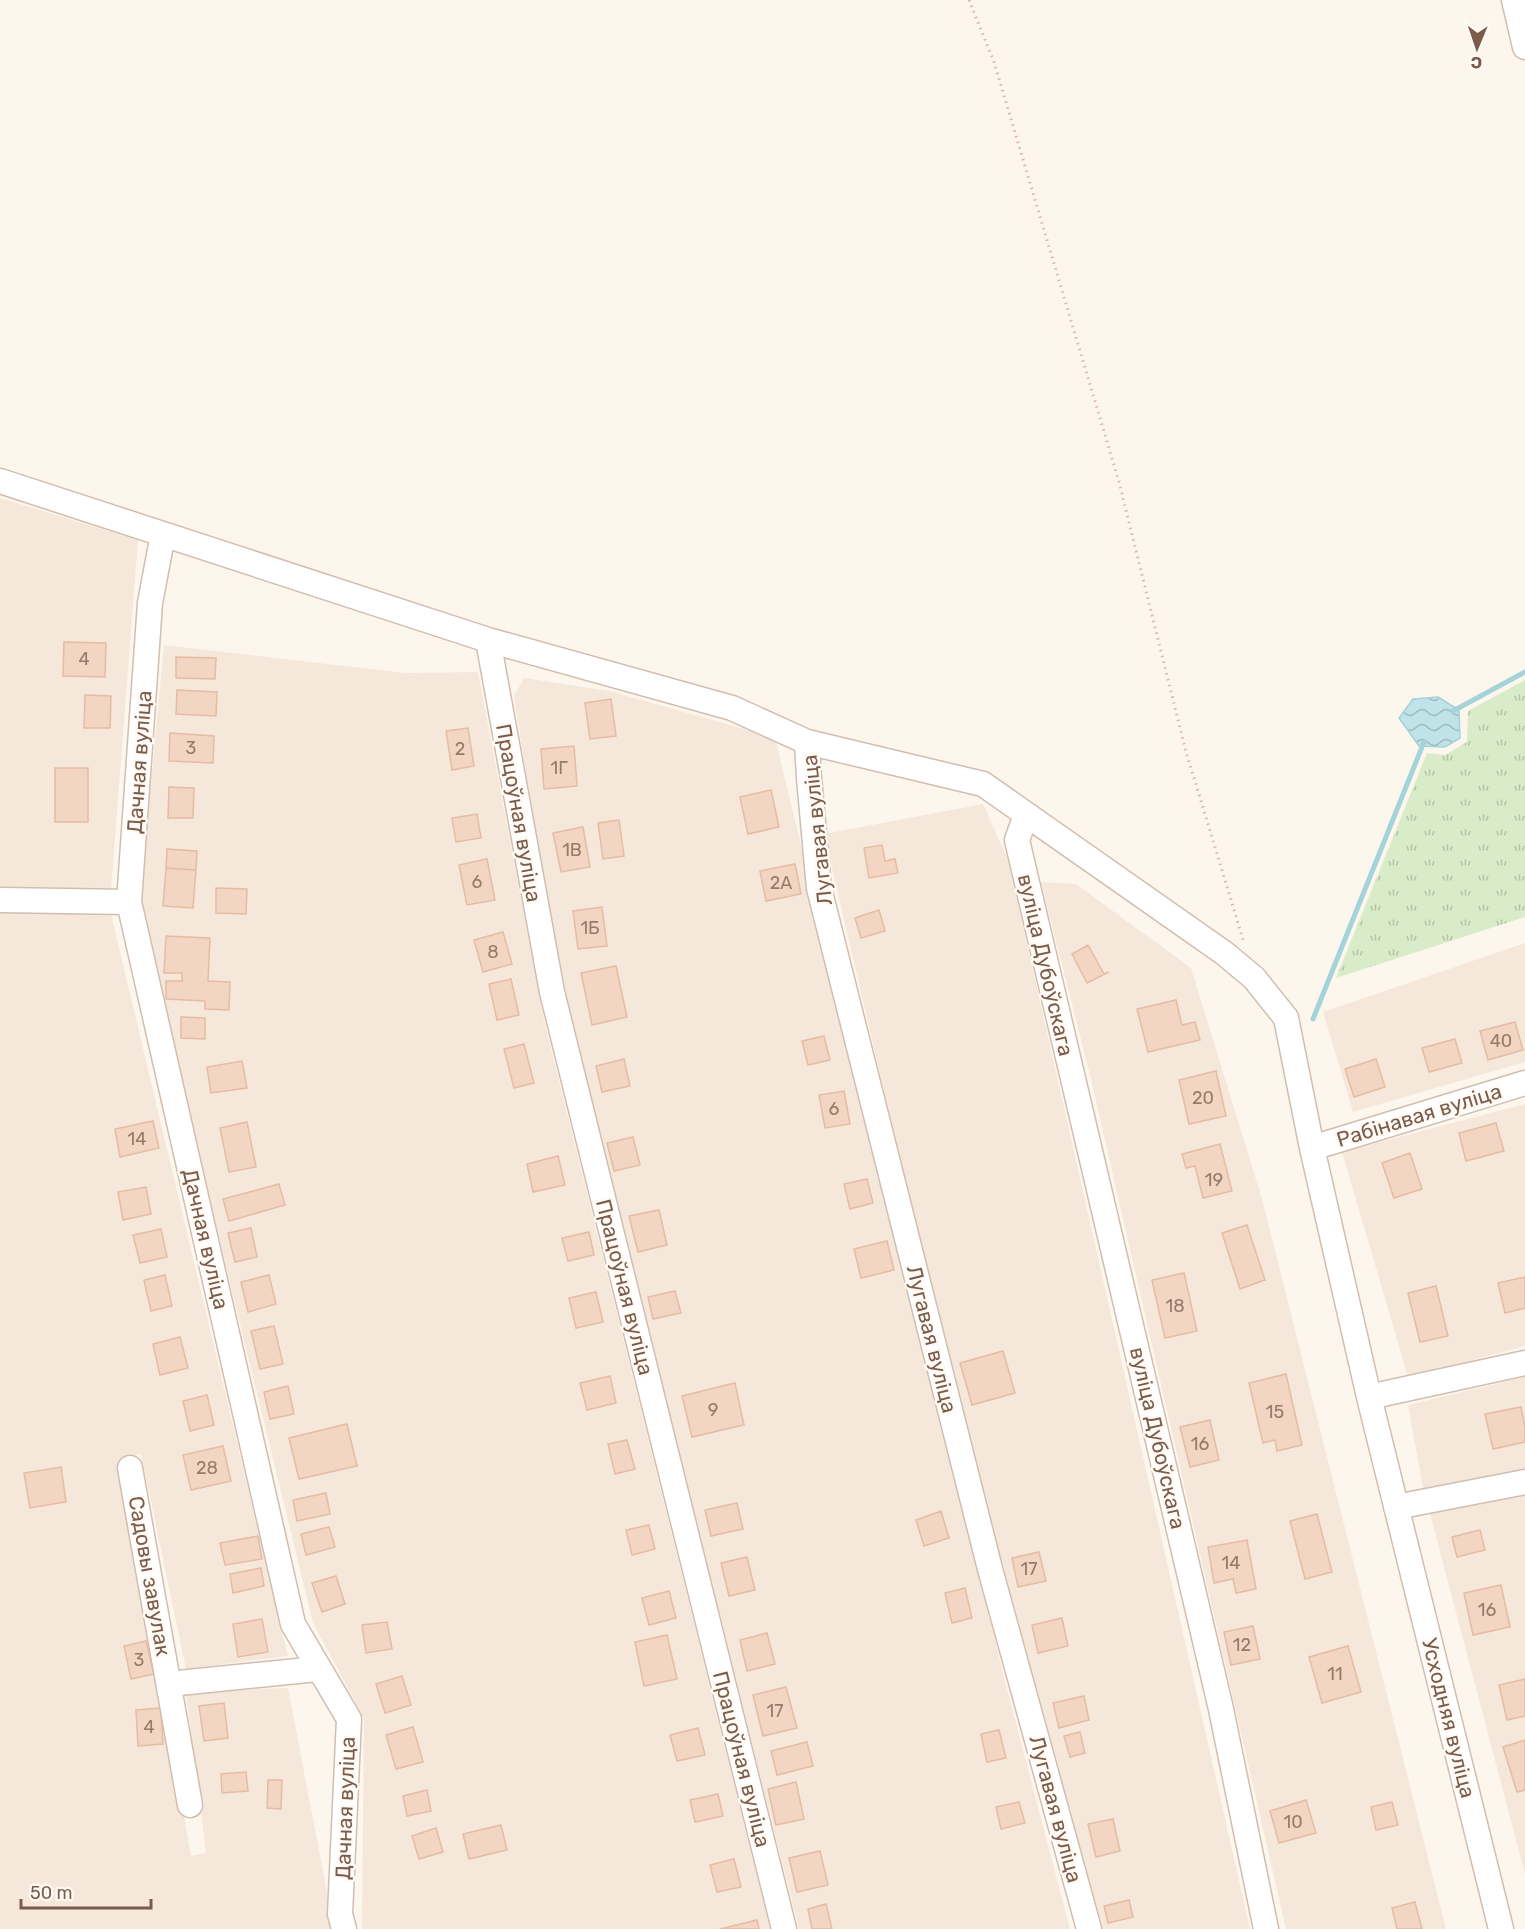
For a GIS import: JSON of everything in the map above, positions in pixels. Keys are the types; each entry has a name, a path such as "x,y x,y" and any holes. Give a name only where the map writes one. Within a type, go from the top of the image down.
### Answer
{"street":[{"path":"1514,0 1525,47"},
{"path":"0,481 488,640 732,708 807,742 983,784 1224,953 1254,978 1286,1018 1312,1148 1396,1507 1525,1482"},
{"name":"Дачная вуліца","path":"164,534 150,603 129,902 293,1624 317,1669 349,1719 340,1914 344,1929"},
{"name":"Працоўная вуліца","path":"488,640 552,992 784,1929"},
{"name":"Лугавая вуліца","path":"807,742 808,778 819,888 990,1569 1089,1929"},
{"name":"вуліца Дубоўскага","path":"1026,814 1017,840 1221,1708 1266,1929"},
{"path":"0,900 129,902"},
{"name":"Рабінавая вуліца","path":"1312,1148 1525,1083"},
{"path":"1369,1396 1525,1363"},
{"name":"Садовы завулак","path":"130,1468 190,1805"},
{"name":"Усходняя вуліца","path":"1396,1507 1501,1929"},
{"name":"Садовы завулак","path":"169,1684 317,1669"}],"path":[{"path":"969,0 994,62 1119,482 1185,748 1244,943"}],"shaded area":[{"path":"0,498 138,540 111,890 0,887"},
{"path":"164,645 406,673 478,672 544,1020 770,1929 362,1929 364,1718 313,1623 139,911"},
{"path":"524,678 610,691 775,738 1007,1689 1070,1929 799,1929 555,964 514,696"},
{"path":"983,804 1008,860 1250,1929 1097,1929 931,1292 824,834"},
{"path":"1041,882 1076,884 1191,968 1262,1199 1446,1929 1286,1929 1090,1075"},
{"path":"110,910 288,1656 186,1669 141,1454 123,1458 191,1856 206,1853 186,1692 288,1688 334,1929 0,1929 0,911"},
{"path":"1525,943 1525,1062 1353,1112 1323,1012"},
{"path":"1525,1104 1525,1346 1408,1377 1342,1152"},
{"path":"1525,1377 1525,1473 1424,1493 1408,1405"},
{"path":"1525,1489 1525,1874 1429,1510"}],"green space":[{"path":"1525,680 1525,917 1336,978 1427,753 1445,755 1467,742 1468,711"}],"water":[{"path":"1438,697 1459,710 1460,738 1445,747 1419,746 1399,718 1413,699"}],"building":[{"path":"64,642 106,643 105,677 63,676"},
{"path":"176,657 216,658 215,679 176,678"},
{"path":"177,690 217,692 216,716 176,714"},
{"path":"85,695 111,696 110,728 84,728"},
{"path":"611,699 616,736 590,739 585,703"},
{"path":"468,728 474,766 452,770 446,731"},
{"path":"170,733 214,736 213,763 169,761"},
{"path":"574,746 577,786 544,789 541,749"},
{"path":"55,768 88,768 88,822 55,822"},
{"path":"169,787 194,788 193,818 168,818"},
{"path":"771,790 779,827 748,834 740,797"},
{"path":"477,814 481,838 456,842 452,818"},
{"path":"619,820 624,856 603,859 598,823"},
{"path":"583,827 590,867 561,872 553,833"},
{"path":"882,845 885,861 895,859 898,873 869,878 864,848"},
{"path":"167,849 197,851 196,870 166,868"},
{"path":"487,859 495,900 467,905 459,865"},
{"path":"795,864 801,894 766,901 760,871"},
{"path":"166,868 196,870 193,908 163,906"},
{"path":"216,888 247,889 246,914 216,913"},
{"path":"602,907 607,946 578,949 573,911"},
{"path":"879,910 885,931 861,938 855,918"},
{"path":"503,932 512,964 483,972 474,940"},
{"path":"166,936 210,938 208,981 230,982 229,1010 205,1009 205,1001 166,999 166,981 182,981 182,973 164,973"},
{"path":"1088,945 1104,974 1109,972 1087,983 1072,954"},
{"path":"616,966 627,1017 592,1025 581,973"},
{"path":"511,979 519,1015 497,1020 489,984"},
{"path":"1176,1000 1182,1025 1195,1022 1200,1040 1148,1052 1137,1009"},
{"path":"181,1017 205,1018 205,1039 181,1038"},
{"path":"1515,1022 1523,1050 1488,1060 1480,1031"},
{"path":"824,1036 830,1060 808,1065 802,1041"},
{"path":"1455,1039 1462,1063 1429,1072 1422,1048"},
{"path":"524,1044 534,1083 514,1088 504,1049"},
{"path":"624,1059 630,1086 602,1092 596,1066"},
{"path":"1376,1059 1385,1087 1354,1097 1345,1069"},
{"path":"242,1061 247,1088 211,1093 207,1067"},
{"path":"1216,1071 1226,1116 1189,1124 1179,1080"},
{"path":"844,1091 850,1124 825,1128 819,1095"},
{"path":"153,1121 159,1148 120,1157 115,1129"},
{"path":"247,1122 256,1167 229,1172 220,1128"},
{"path":"1496,1123 1504,1151 1466,1161 1459,1133"},
{"path":"633,1137 640,1165 614,1171 607,1143"},
{"path":"1220,1144 1232,1191 1203,1198 1195,1166 1186,1168 1182,1154"},
{"path":"1410,1153 1422,1189 1394,1198 1382,1163"},
{"path":"558,1156 565,1185 533,1192 527,1164"},
{"path":"867,1179 873,1203 850,1209 844,1184"},
{"path":"279,1184 285,1205 229,1221 223,1199"},
{"path":"146,1187 151,1214 123,1220 118,1192"},
{"path":"659,1210 667,1245 638,1252 629,1216"},
{"path":"1247,1225 1265,1280 1240,1289 1222,1233"},
{"path":"251,1228 257,1257 235,1262 228,1233"},
{"path":"161,1229 167,1257 140,1263 133,1235"},
{"path":"589,1232 594,1255 568,1261 562,1238"},
{"path":"887,1241 894,1270 861,1278 854,1249"},
{"path":"1184,1273 1197,1331 1165,1338 1152,1280"},
{"path":"165,1275 172,1306 151,1311 144,1280"},
{"path":"269,1275 276,1304 248,1312 241,1282"},
{"path":"1525,1277 1525,1308 1505,1313 1498,1283"},
{"path":"1436,1286 1448,1336 1420,1342 1408,1293"},
{"path":"675,1291 681,1313 653,1319 648,1297"},
{"path":"596,1292 603,1322 576,1328 569,1298"},
{"path":"274,1326 283,1364 260,1369 251,1331"},
{"path":"180,1337 188,1368 160,1375 153,1344"},
{"path":"1003,1351 1015,1393 972,1405 960,1363"},
{"path":"1286,1374 1302,1445 1277,1451 1275,1440 1263,1443 1249,1383"},
{"path":"610,1376 616,1403 587,1410 580,1383"},
{"path":"735,1383 744,1425 692,1437 682,1396"},
{"path":"288,1386 294,1414 270,1419 264,1392"},
{"path":"207,1395 214,1425 190,1431 183,1401"},
{"path":"1521,1407 1525,1442 1493,1449 1485,1414"},
{"path":"1210,1420 1219,1460 1190,1467 1180,1427"},
{"path":"347,1424 357,1466 299,1479 289,1438"},
{"path":"627,1440 635,1469 615,1474 608,1444"},
{"path":"223,1446 231,1481 191,1490 183,1455"},
{"path":"61,1467 66,1502 30,1508 24,1473"},
{"path":"326,1493 330,1514 297,1521 293,1500"},
{"path":"737,1503 743,1529 711,1536 705,1510"},
{"path":"941,1511 949,1538 924,1546 916,1520"},
{"path":"1317,1514 1332,1572 1305,1579 1290,1521"},
{"path":"649,1525 655,1549 632,1555 626,1530"},
{"path":"329,1527 335,1547 306,1555 301,1534"},
{"path":"1480,1530 1485,1550 1457,1557 1452,1537"},
{"path":"258,1536 262,1559 225,1565 220,1543"},
{"path":"1247,1540 1256,1589 1236,1593 1233,1579 1214,1583 1208,1547"},
{"path":"1039,1552 1046,1581 1018,1587 1012,1558"},
{"path":"747,1557 755,1590 729,1596 721,1563"},
{"path":"261,1568 264,1586 233,1593 230,1574"},
{"path":"336,1576 345,1604 322,1612 312,1583"},
{"path":"1501,1585 1510,1627 1473,1635 1464,1593"},
{"path":"965,1588 972,1618 952,1623 945,1593"},
{"path":"669,1591 676,1618 649,1625 642,1598"},
{"path":"1062,1618 1068,1646 1038,1653 1032,1625"},
{"path":"262,1619 268,1652 238,1657 233,1624"},
{"path":"387,1622 392,1649 366,1653 362,1625"},
{"path":"1253,1626 1260,1659 1231,1665 1224,1632"},
{"path":"767,1633 775,1664 747,1671 740,1640"},
{"path":"667,1635 677,1679 644,1686 635,1642"},
{"path":"146,1641 154,1674 131,1679 124,1646"},
{"path":"1348,1646 1361,1692 1322,1703 1309,1657"},
{"path":"402,1676 411,1705 385,1713 376,1684"},
{"path":"1525,1679 1525,1716 1507,1720 1499,1685"},
{"path":"786,1687 797,1728 763,1736 753,1695"},
{"path":"1084,1696 1089,1720 1059,1728 1053,1703"},
{"path":"224,1703 228,1738 204,1741 199,1706"},
{"path":"161,1708 163,1744 138,1746 136,1710"},
{"path":"413,1727 423,1762 396,1769 386,1735"},
{"path":"698,1728 705,1755 677,1761 670,1735"},
{"path":"999,1730 1006,1758 987,1762 981,1734"},
{"path":"1080,1732 1085,1753 1070,1757 1064,1736"},
{"path":"1525,1740 1525,1790 1517,1792 1503,1747"},
{"path":"807,1742 813,1766 777,1775 771,1751"},
{"path":"246,1772 248,1791 222,1793 221,1774"},
{"path":"268,1780 282,1780 281,1809 267,1808"},
{"path":"796,1782 804,1819 776,1825 768,1789"},
{"path":"427,1790 431,1811 407,1816 403,1796"},
{"path":"718,1794 723,1816 695,1822 690,1800"},
{"path":"1306,1800 1316,1833 1279,1843 1270,1811"},
{"path":"1019,1802 1025,1823 1001,1829 996,1807"},
{"path":"1392,1802 1398,1825 1376,1830 1371,1807"},
{"path":"1113,1819 1120,1851 1096,1857 1088,1824"},
{"path":"501,1825 507,1850 469,1859 463,1834"},
{"path":"436,1828 443,1852 419,1859 412,1836"},
{"path":"820,1851 828,1885 797,1892 789,1858"},
{"path":"734,1859 741,1887 717,1892 710,1865"},
{"path":"1129,1900 1133,1917 1108,1923 1104,1906"},
{"path":"1415,1902 1422,1929 1397,1929 1392,1908"},
{"path":"826,1904 832,1929 812,1929 808,1909"},
{"path":"757,1920 759,1929 720,1929"}],"waterway":[{"path":"1453,711 1525,672"},
{"path":"1313,1019 1424,742"}]}
